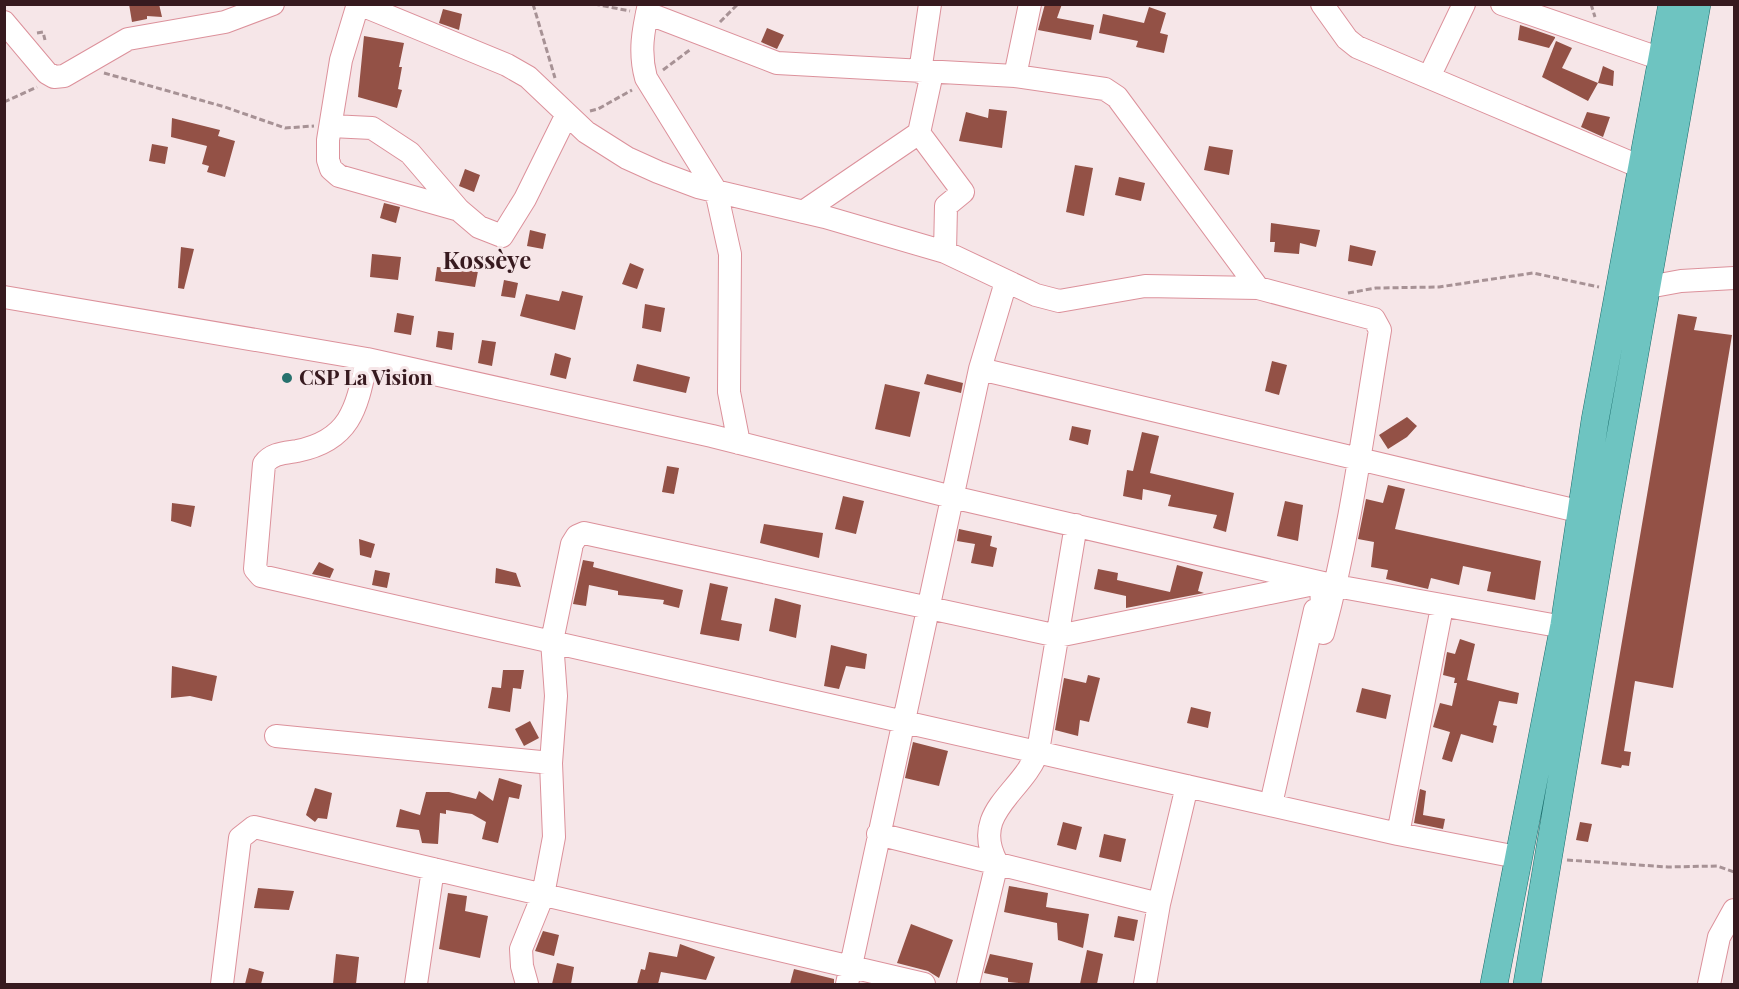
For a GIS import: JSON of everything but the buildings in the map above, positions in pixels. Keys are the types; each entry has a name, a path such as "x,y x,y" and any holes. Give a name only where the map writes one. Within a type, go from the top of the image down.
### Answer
{"main road":[{"path":"1494,984 1517,857 1575,628 1648,288 1656,170 1673,63 1672,4"},
{"path":"1673,63 1697,4"},
{"path":"1527,984 1549,860 1575,628 1582,512 1619,292 1656,170"}],"street":[{"path":"11,28 47,73 54,77 64,76 128,39 225,22 273,4"},
{"path":"459,210 339,176 331,169 328,160 331,126 341,60 359,4 507,65 528,77 585,132 627,158 698,187 803,212 945,252 1006,282 1059,301 1145,286 1258,288 1374,319 1380,330 1360,459 1271,804"},
{"path":"930,4 920,133 963,192 946,206 945,252"},
{"path":"1016,76 1030,4"},
{"path":"1322,4 1347,39 1357,47 1656,170"},
{"path":"1430,77 1464,4"},
{"path":"1502,4 1673,63"},
{"path":"739,443 729,392 730,254 716,192 646,78 641,59 642,33 648,9 777,63 926,73 1016,76 1105,89 1117,97 1258,288"},
{"path":"331,126 372,128 410,153 459,210 478,227 502,236 525,199 566,116"},
{"path":"803,212 920,133"},
{"path":"1619,292 1681,281 1734,278"},
{"path":"849,976 951,497 980,369 1006,282"},
{"path":"4,297 367,359 739,443 951,497 1329,584 1442,607 1575,628"},
{"path":"367,359 363,387 347,424 333,437 320,444 267,459 264,464 255,559 257,573 1398,834 1517,857"},
{"path":"980,369 1582,512"},
{"path":"968,984 997,863 989,848 988,833 999,805 1033,765 1038,751 1076,525"},
{"path":"527,984 522,966 521,949 543,895 554,837 551,763 556,696 552,641 572,544 577,536 584,533 1058,636 1329,584"},
{"path":"1398,834 1442,607"},
{"path":"276,736 551,763"},
{"path":"1144,984 1159,904 1187,786"},
{"path":"222,984 240,838 254,827 543,895 849,976 924,984"},
{"path":"878,834 1159,904"},
{"path":"416,984 433,869"},
{"path":"1709,984 1719,937 1734,910"}],"path":[{"path":"534,4 556,82"},
{"path":"594,4 648,9"},
{"path":"11,28 43,32 45,42"},
{"path":"84,64 100,72 225,107 285,128 331,126"},
{"path":"4,102 54,77"},
{"path":"1346,294 1376,288 1439,287 1533,273 1619,292"},
{"path":"1549,860 1595,860 1668,867 1717,867 1734,873"}],"place":[{"name":"CSP La Vision","path":"287,378"}],"district":[{"name":"Kossèye","path":"487,261"}]}
